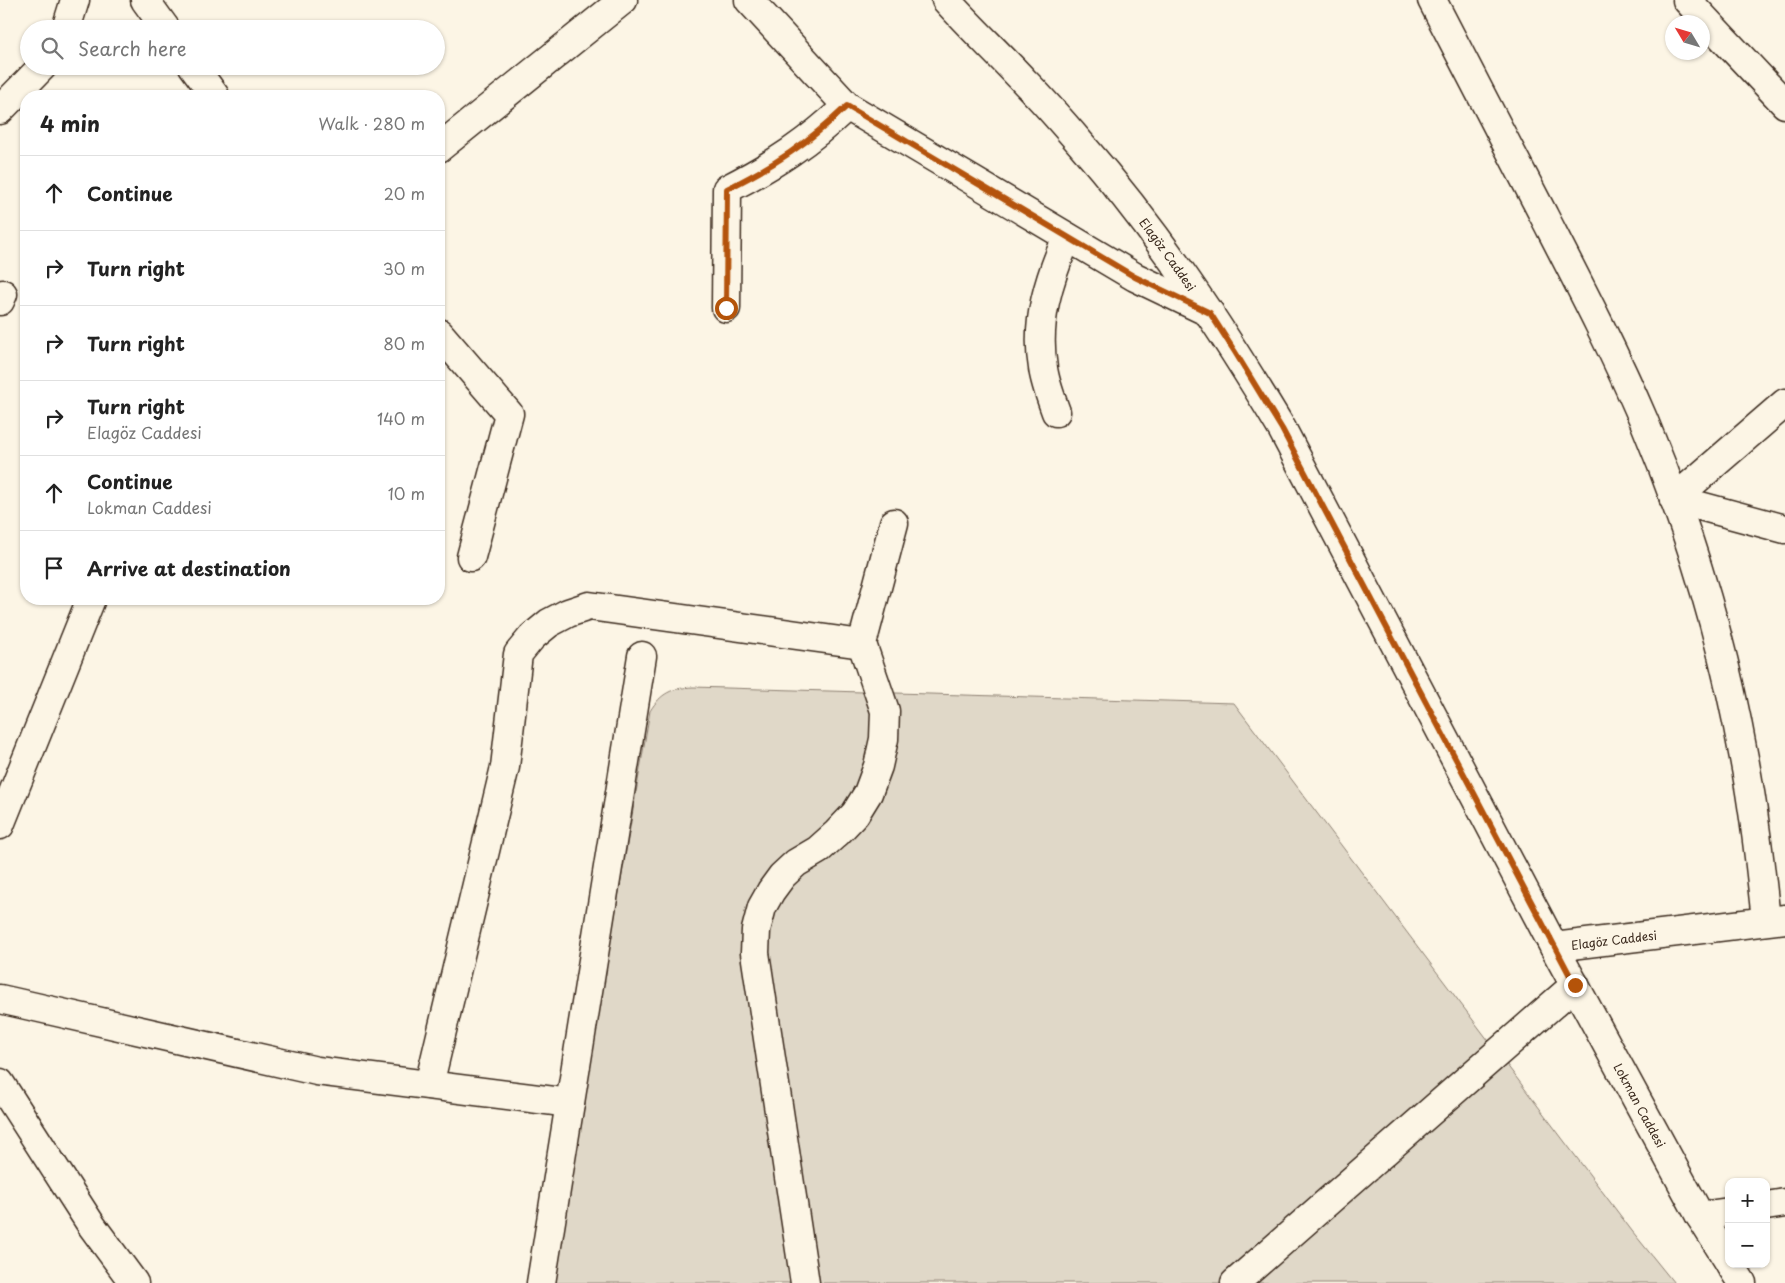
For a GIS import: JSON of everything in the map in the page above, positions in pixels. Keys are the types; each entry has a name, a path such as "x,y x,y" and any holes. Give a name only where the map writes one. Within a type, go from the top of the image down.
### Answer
{"street":[{"path":"68,20 74,0"},
{"path":"145,0 159,20"},
{"path":"445,143 623,0"},
{"path":"748,0 847,106 1135,277 1210,313"},
{"name":"Elagöz Caddesi","path":"946,0 967,24 1026,83 1082,145 1185,276 1210,313 1286,437 1554,947 1776,919"},
{"path":"1432,0 1608,340 1644,422 1674,499 1703,587 1725,669 1739,734 1757,836 1776,919"},
{"path":"1687,0 1785,104"},
{"path":"0,110 34,75"},
{"path":"200,75 211,90"},
{"path":"726,308 727,189 764,170 799,147 824,128 847,106"},
{"path":"1056,412 1043,369 1041,322 1054,267 1067,237"},
{"path":"445,340 509,414 471,557"},
{"path":"1674,499 1785,403"},
{"path":"1674,499 1785,529"},
{"path":"805,1283 755,953 756,930 762,907 782,876 796,863 824,845 855,814 868,793 878,766 884,739 885,711 862,644 894,523"},
{"path":"0,825 89,605"},
{"path":"429,1085 505,767 518,654 532,637 549,623 568,613 589,606 862,644"},
{"path":"541,1283 642,656"},
{"name":"Lokman Caddesi","path":"1554,947 1700,1216 1725,1257"},
{"path":"1235,1283 1575,985"},
{"path":"0,999 317,1071 570,1103"},
{"path":"0,1083 92,1226 134,1283"},
{"path":"1770,1205 1785,1203"},
{"path":"1700,1216 1725,1213"},
{"name":"Lokman Caddesi","path":"1732,1268 1742,1283"}],"shaded area":[{"path":"693,687 1234,703 1632,1231 1674,1283 552,1283 650,711 658,700 673,690"}],"route":[{"path":"726,308 727,189 764,170 799,147 824,128 847,106 1135,277 1210,313 1282,429 1575,985"}]}
